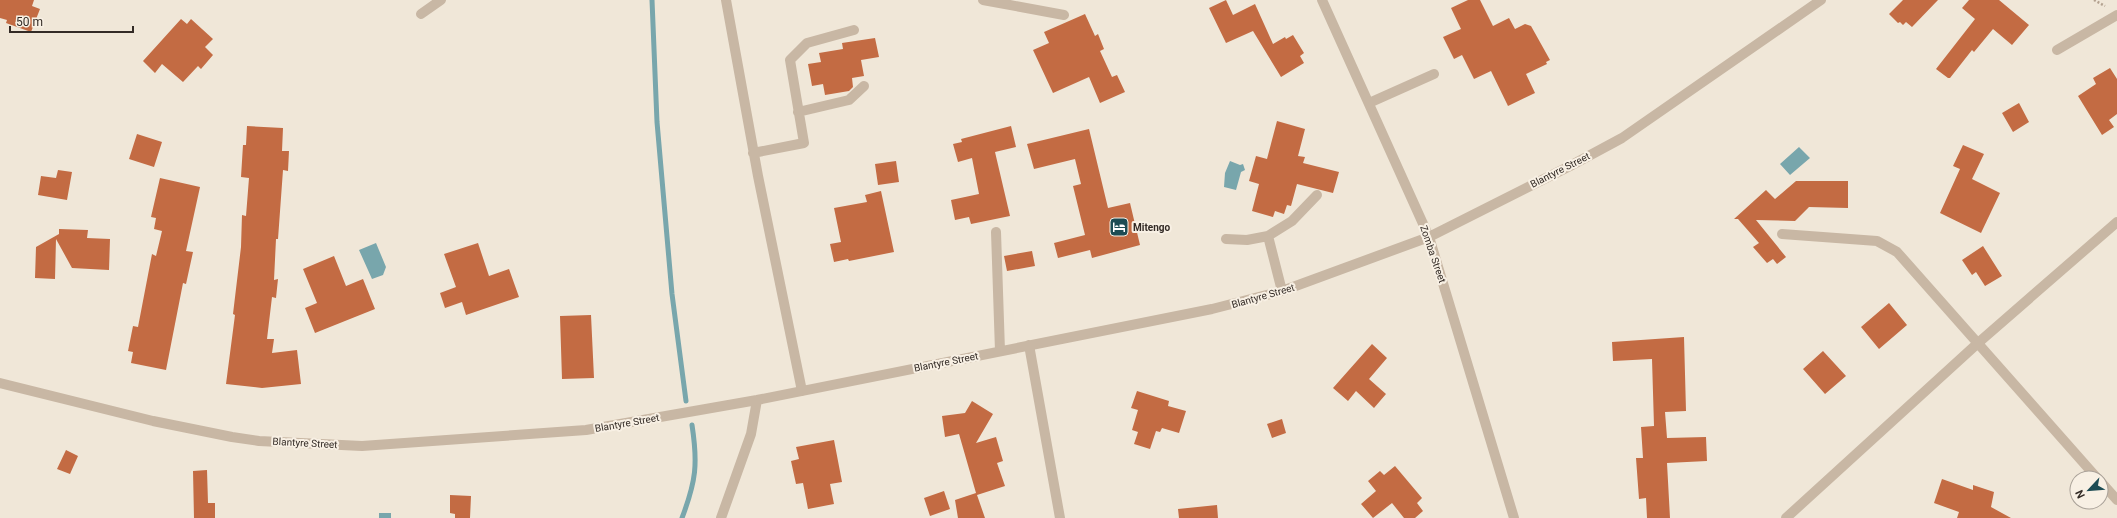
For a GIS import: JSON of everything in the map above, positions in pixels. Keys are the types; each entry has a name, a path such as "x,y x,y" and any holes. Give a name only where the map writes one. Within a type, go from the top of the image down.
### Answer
{"street":[{"path":"421,14 441,0"},
{"path":"726,0 754,153 802,391"},
{"path":"983,0 1064,15"},
{"name":"Zomba Street","path":"1322,0 1429,236 1514,518"},
{"name":"Blantyre Street","path":"0,383 153,421 232,437 260,441 362,446 586,430 757,400 1241,303 1282,292 1429,236 1622,138 1820,0"},
{"path":"2057,50 2117,15"},
{"path":"754,153 804,143 790,60 807,43 854,30"},
{"path":"1369,104 1434,74"},
{"path":"798,112 849,100 864,86"},
{"path":"1226,239 1247,240 1268,236 1292,221 1317,195"},
{"path":"1786,518 1978,343 2117,222"},
{"path":"996,232 1000,351"},
{"path":"1782,234 1877,241 1897,252 2090,470"},
{"path":"1268,236 1282,292"},
{"path":"1029,345 1060,518"},
{"path":"721,518 751,434 757,400"},
{"path":"2109,491 2117,500"}],"water":[{"path":"1799,147 1810,158 1790,175 1780,164"},
{"path":"1230,161 1240,165 1243,164 1245,170 1241,172 1236,190 1224,187 1225,173"},
{"path":"376,243 386,267 383,275 372,279 359,250"},
{"path":"379,513 391,513 391,518 379,518"}],"building":[{"path":"0,0 34,0 32,6 40,9 31,32 6,23 7,20 0,18"},
{"path":"1226,0 1233,15 1255,4 1273,44 1285,37 1286,39 1293,35 1304,53 1300,56 1304,63 1281,77 1253,31 1226,43 1209,8"},
{"path":"1468,0 1480,0 1493,26 1509,18 1515,29 1525,24 1531,26 1550,60 1546,62 1547,64 1526,74 1535,93 1508,106 1491,71 1474,79 1462,55 1454,59 1443,37 1461,29 1451,8"},
{"path":"1903,0 1938,0 1912,27 1906,22 1903,25 1900,22 1898,23 1889,14"},
{"path":"1969,0 1999,0 2029,25 2012,45 1993,29 1974,52 1972,50 1950,78 1948,78 1936,69 1975,19 1962,8"},
{"path":"1085,14 1095,36 1098,34 1104,49 1100,51 1112,77 1117,75 1125,92 1100,103 1089,77 1053,93 1033,50 1049,43 1044,32"},
{"path":"181,19 187,24 191,19 213,39 205,47 213,55 201,69 198,66 183,82 162,64 155,73 143,61"},
{"path":"875,38 879,57 861,60 864,76 852,78 853,87 849,91 825,95 823,84 812,86 808,64 821,62 819,53 843,49 842,43"},
{"path":"2110,68 2117,79 2117,114 2109,120 2114,127 2102,135 2078,96 2096,84 2093,78"},
{"path":"2019,103 2029,122 2013,132 2002,113"},
{"path":"1277,121 1305,129 1298,156 1305,157 1303,163 1339,172 1333,193 1297,184 1291,206 1287,205 1284,214 1275,211 1273,217 1252,211 1259,184 1249,181 1256,156 1267,159"},
{"path":"247,126 283,128 282,151 289,151 288,171 283,170 278,239 276,239 274,280 278,279 276,298 272,297 267,339 274,339 272,353 297,350 301,384 262,388 226,384 235,315 233,314 241,247 242,215 246,216 249,178 241,177 243,145 246,145"},
{"path":"1011,126 1016,147 995,152 1010,216 971,224 969,217 955,220 951,200 979,194 972,158 958,162 953,144 962,142 961,139"},
{"path":"1089,129 1108,208 1130,203 1140,245 1092,258 1090,250 1058,258 1054,243 1085,235 1073,186 1081,184 1075,159 1034,169 1027,144"},
{"path":"137,134 162,142 154,167 129,159"},
{"path":"1963,145 1984,154 1972,179 2000,193 1981,233 1940,213 1960,169 1953,166"},
{"path":"896,161 899,182 878,185 875,164"},
{"path":"58,170 72,172 67,200 38,195 41,176 56,178"},
{"path":"160,178 200,187 186,251 193,252 186,284 183,283 166,370 131,363 133,352 128,351 133,326 138,327 152,254 156,256 162,231 154,229 156,218 151,217"},
{"path":"1796,181 1848,181 1848,208 1809,207 1795,221 1756,220 1786,257 1777,264 1773,259 1767,263 1753,247 1759,243 1738,219 1734,219 1766,190 1775,199"},
{"path":"881,191 894,252 849,261 848,259 834,262 830,244 841,242 834,208 867,202 865,195"},
{"path":"59,229 88,230 87,238 110,239 109,270 72,268 56,239 55,279 35,278 36,247 59,234"},
{"path":"478,243 489,276 509,269 519,297 466,315 462,302 445,308 440,293 456,287 444,254"},
{"path":"1983,246 2002,276 1985,286 1976,272 1972,275 1962,260"},
{"path":"1032,251 1035,266 1007,271 1004,256"},
{"path":"334,256 346,286 363,279 375,309 315,333 305,308 317,303 303,269"},
{"path":"1889,303 1907,325 1879,349 1861,327"},
{"path":"591,315 594,378 562,379 560,316"},
{"path":"1684,337 1686,411 1665,412 1667,438 1706,437 1707,461 1667,463 1670,518 1647,518 1646,498 1639,499 1636,458 1643,458 1641,427 1654,426 1652,359 1613,361 1612,342"},
{"path":"1372,344 1387,358 1369,379 1386,394 1374,408 1356,391 1348,401 1333,388"},
{"path":"1823,351 1846,376 1825,394 1803,369"},
{"path":"1137,391 1169,401 1168,406 1186,411 1179,433 1162,428 1160,432 1156,431 1150,449 1134,444 1138,432 1132,430 1138,410 1131,408"},
{"path":"972,401 993,414 976,443 996,437 1003,461 997,463 1005,486 977,495 985,518 958,518 955,500 976,493 959,434 945,437 942,416 965,413"},
{"path":"1282,419 1286,433 1272,438 1267,424"},
{"path":"834,440 842,482 830,484 834,504 808,509 803,483 796,484 791,461 799,459 796,447"},
{"path":"66,450 78,456 70,474 57,469"},
{"path":"1395,466 1422,498 1417,503 1423,511 1415,518 1404,518 1392,503 1373,518 1361,504 1376,491 1368,481 1380,471 1384,475"},
{"path":"207,470 208,503 215,503 215,518 194,518 193,471"},
{"path":"1942,479 1973,490 1973,485 1994,492 1991,507 2011,518 1957,518 1959,512 1934,503"},
{"path":"944,491 950,509 930,516 924,498"},
{"path":"450,495 471,496 470,518 455,518 455,514 450,513"},
{"path":"1217,505 1218,518 1179,518 1178,509"}],"waterway":[{"path":"652,0 657,122 672,294 686,401"},
{"path":"682,518 693,483 695,451 692,425"}],"place":[{"name":"Mitengo","path":"1119,227"}]}
